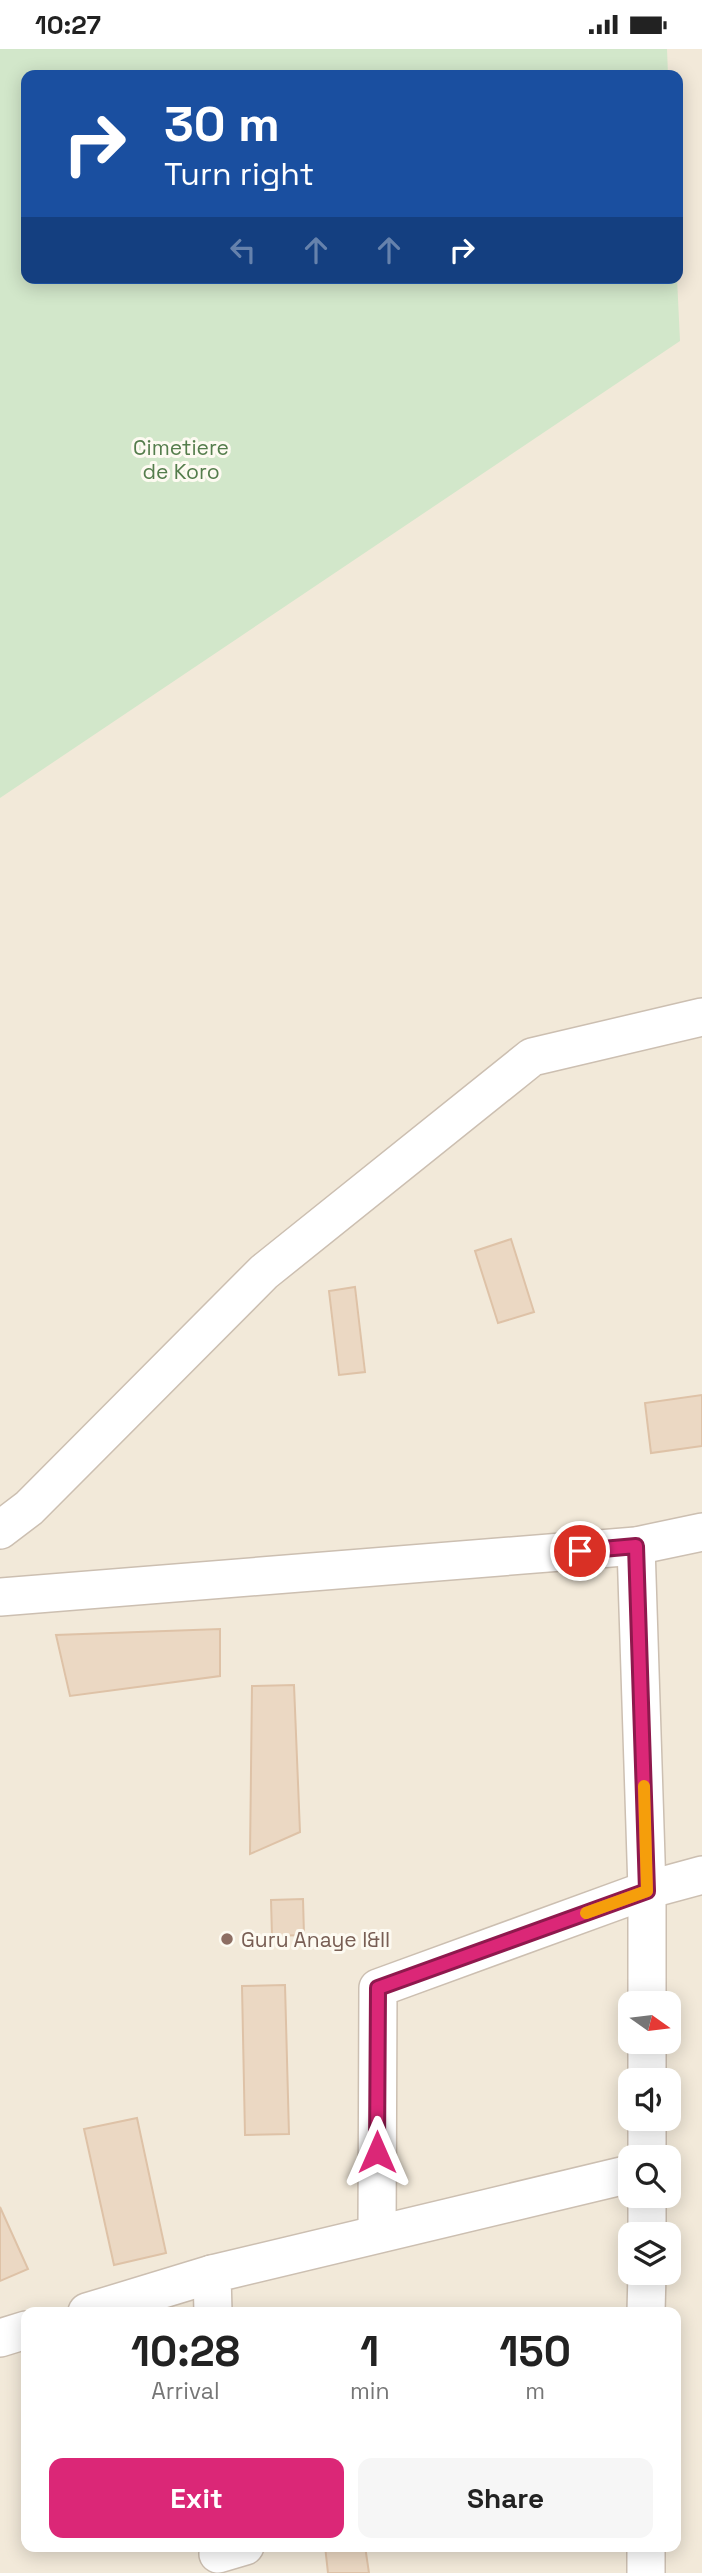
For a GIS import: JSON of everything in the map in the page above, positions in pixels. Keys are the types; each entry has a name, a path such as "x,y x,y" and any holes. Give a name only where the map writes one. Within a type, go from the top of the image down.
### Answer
{"street":[{"path":"0,1530 29,1508 264,1272 532,1056 702,1017"},
{"path":"0,1598 636,1546 702,1532"},
{"path":"636,1546 647,1891 647,1991"},
{"path":"377,2234 378,1988 647,1891 702,1875"},
{"path":"104,2307 212,2274 618,2176"},
{"path":"212,2274 213,2307"},
{"path":"646,2285 646,2307"},
{"path":"0,2338 21,2332"},
{"path":"646,2552 646,2573"}],"shaded area":[{"path":"0,49 702,49 702,2573 0,2573"}],"green space":[{"name":"Cimetiere de Koro","path":"0,49 667,49 668,70 21,70 21,284 677,284 680,341 0,798"}],"building":[{"path":"511,1239 534,1312 498,1323 475,1251"},
{"path":"355,1287 365,1372 339,1375 329,1291"},
{"path":"702,1395 702,1446 651,1453 645,1403"},
{"path":"220,1629 220,1676 70,1696 56,1635"},
{"path":"294,1685 300,1832 250,1854 252,1686"},
{"path":"303,1899 304,1935 272,1936 271,1900"},
{"path":"285,1985 289,2134 245,2135 242,1986"},
{"path":"137,2118 166,2253 114,2265 84,2129"},
{"path":"0,2207 28,2269 0,2281"},
{"path":"326,2552 366,2552 369,2573 328,2573"}],"slow traffic":[{"path":"586,1913 647,1891 644,1786"}],"place":[{"name":"Guru Anaye I&II","path":"227,1939"}],"route":[{"path":"377,2152 378,1988 647,1891 636,1546 580,1551"}]}
